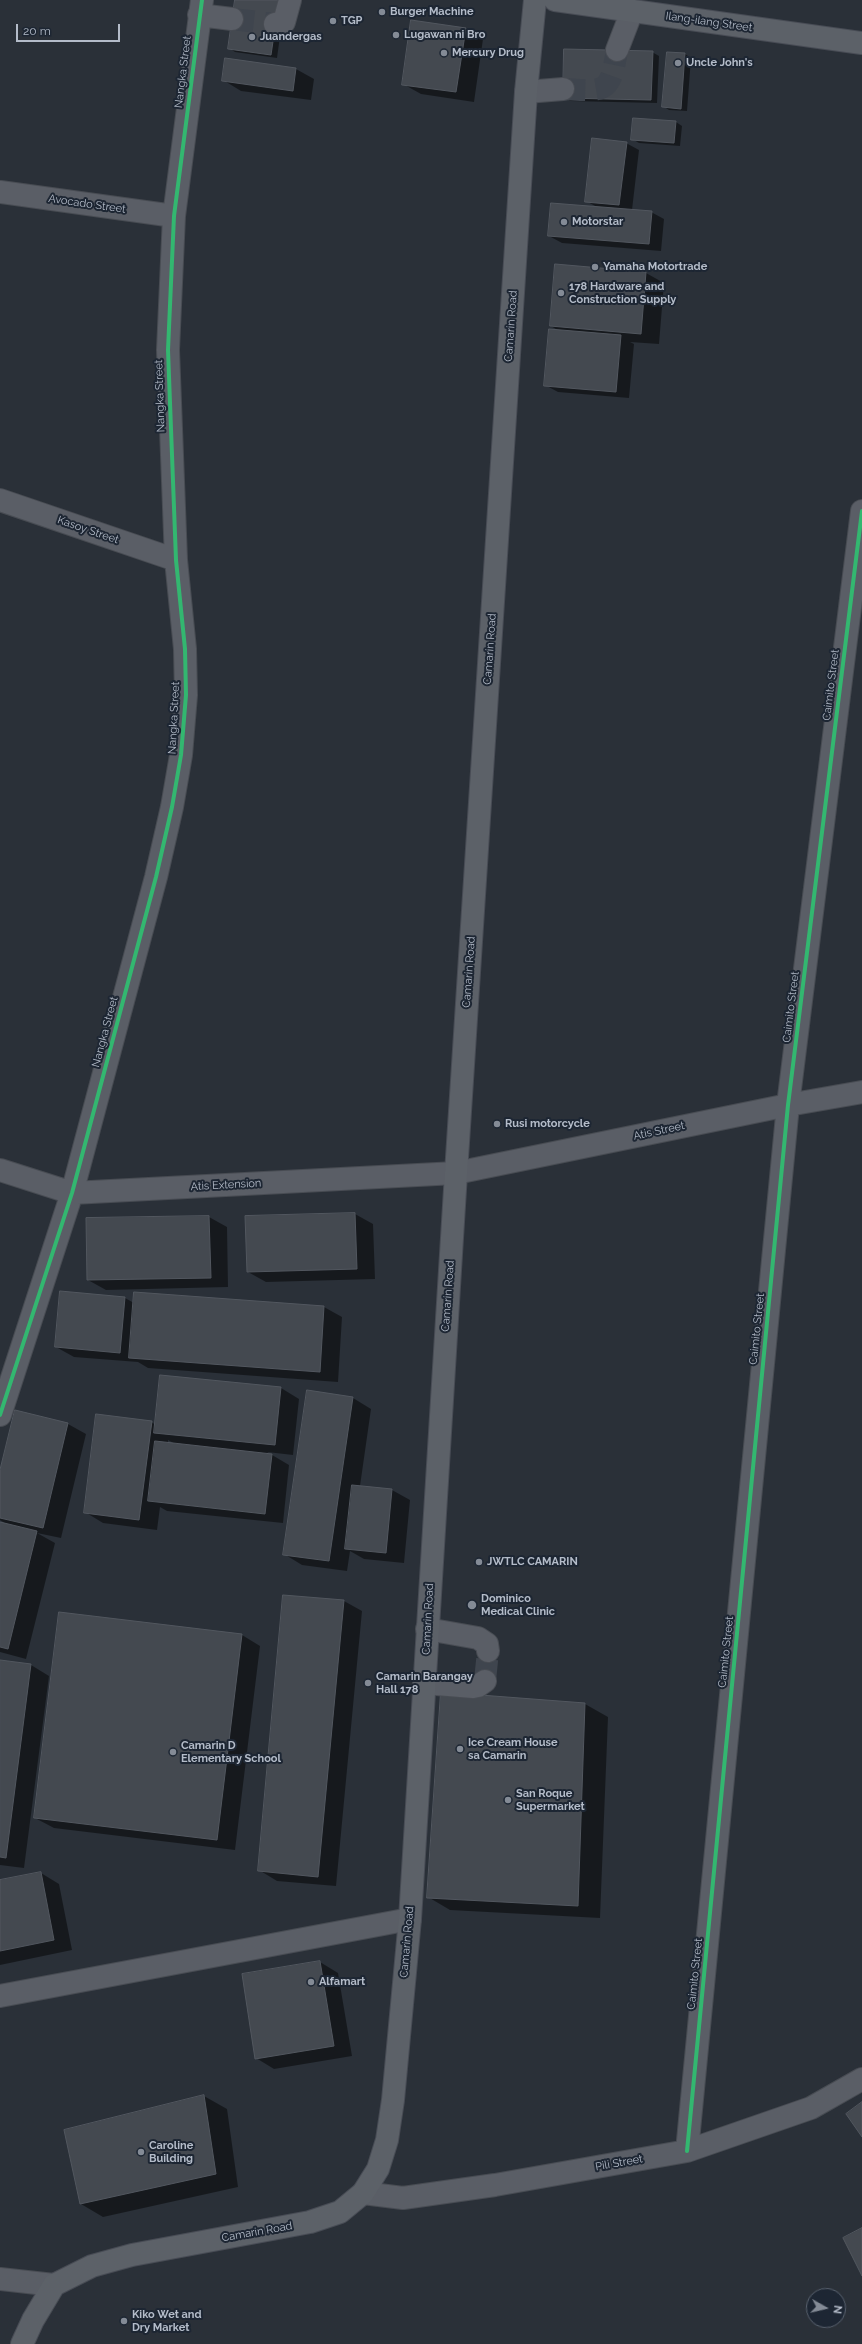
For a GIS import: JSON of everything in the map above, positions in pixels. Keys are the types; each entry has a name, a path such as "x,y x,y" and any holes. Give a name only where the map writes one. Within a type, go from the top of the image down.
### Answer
{"main road":[{"name":"Camarin Road","path":"54,2285 92,2266 132,2254 310,2222 340,2212 363,2193 378,2169 387,2140 393,2100 410,1919 456,1173 526,92 535,0"},
{"name":"Ilang-ilang Street","path":"555,0 862,43"},
{"path":"22,2344 33,2320 54,2285"}],"street":[{"path":"275,24 284,22 290,0"},
{"path":"200,7 232,20"},
{"name":"Nangka Street","path":"0,1415 72,1193 156,877 172,807 181,756 186,695 185,649 176,560 168,350 174,216 200,7"},
{"path":"617,50 632,11"},
{"path":"526,92 563,89"},
{"name":"Avocado Street","path":"0,192 174,216"},
{"name":"Kasoy Street","path":"0,500 176,560"},
{"name":"Caimito Street","path":"687,2151 788,1105 862,511"},
{"name":"Atis Street","path":"456,1173 788,1105 862,1092"},
{"name":"Atis Extension","path":"0,1170 72,1193 456,1173"},
{"path":"428,1628 478,1638 487,1644 488,1651"},
{"path":"424,1683 473,1687 478,1686 484,1680"},
{"path":"0,1996 410,1919"},
{"name":"Pili Street","path":"363,2193 402,2198 495,2185 687,2151 810,2108 862,2079"},
{"path":"0,2279 54,2285"}],"building":[{"name":"Juandergas","path":"235,0 279,0 271,55 228,49"},
{"path":"411,20 466,28 456,92 402,85"},
{"path":"564,49 653,51 651,100 563,98"},
{"path":"667,52 685,53 681,109 662,107"},
{"path":"225,58 296,68 293,91 222,81"},
{"path":"633,118 676,121 674,143 631,140"},
{"path":"592,138 627,142 619,205 585,202"},
{"path":"551,203 652,211 649,244 548,236"},
{"path":"555,264 646,272 641,334 550,326"},
{"path":"549,329 621,335 616,392 544,386"},
{"path":"355,1213 357,1269 247,1272 245,1216"},
{"path":"209,1216 211,1278 87,1280 86,1218"},
{"path":"60,1291 125,1297 120,1353 55,1347"},
{"path":"134,1292 324,1306 320,1372 129,1358"},
{"path":"160,1375 281,1387 275,1445 154,1433"},
{"path":"307,1390 353,1397 329,1561 283,1555"},
{"path":"15,1410 68,1423 43,1528 0,1518 0,1470"},
{"path":"96,1414 152,1421 139,1520 84,1513"},
{"path":"155,1441 272,1454 265,1514 148,1501"},
{"path":"352,1485 392,1489 386,1553 345,1549"},
{"path":"0,1522 37,1531 8,1649 0,1647"},
{"path":"283,1595 344,1600 318,1877 258,1871"},
{"path":"59,1612 242,1634 217,1840 34,1818"},
{"path":"0,1660 31,1664 6,1858 0,1857"},
{"name":"San Roque Supermarket","path":"441,1692 585,1703 578,1906 427,1898"},
{"path":"41,1872 54,1940 0,1951 0,1880"},
{"path":"320,1961 334,2046 255,2059 242,1974"},
{"name":"Caroline Building","path":"204,2095 216,2174 80,2204 64,2130"},
{"path":"862,2102 862,2137 846,2114"},
{"path":"862,2228 862,2276 843,2238"}],"tunnel":[{"path":"232,19 275,24"},
{"path":"563,89 588,90 603,87 608,83 612,75 617,50"},
{"path":"485,1681 488,1651"}],"cycle path":[{"path":"0,1415 72,1193 156,877 172,807 181,755 186,695 185,649 176,560 168,350 174,216 202,0"},
{"path":"687,2151 788,1105 862,511"}],"place":[{"name":"Burger Machine","path":"382,12"},
{"name":"TGP","path":"333,21"},
{"name":"Lugawan ni Bro","path":"396,35"},
{"name":"Juandergas","path":"252,37"},
{"name":"Mercury Drug","path":"444,53"},
{"name":"Uncle John's","path":"678,63"},
{"name":"Motorstar","path":"564,222"},
{"name":"Yamaha Motortrade","path":"595,267"},
{"name":"178 Hardware and Construction Supply","path":"561,293"},
{"name":"Rusi motorcycle","path":"497,1124"},
{"name":"JWTLC CAMARIN","path":"479,1562"},
{"name":"Dominico Medical Clinic","path":"472,1605"},
{"name":"Camarin Barangay Hall 178","path":"368,1683"},
{"name":"Ice Cream House sa Camarin","path":"460,1749"},
{"name":"Camarin D Elementary School","path":"173,1752"},
{"name":"San Roque Supermarket","path":"508,1800"},
{"name":"Alfamart","path":"311,1982"},
{"name":"Caroline Building","path":"141,2152"},
{"name":"Kiko Wet and Dry Market","path":"124,2321"}]}
